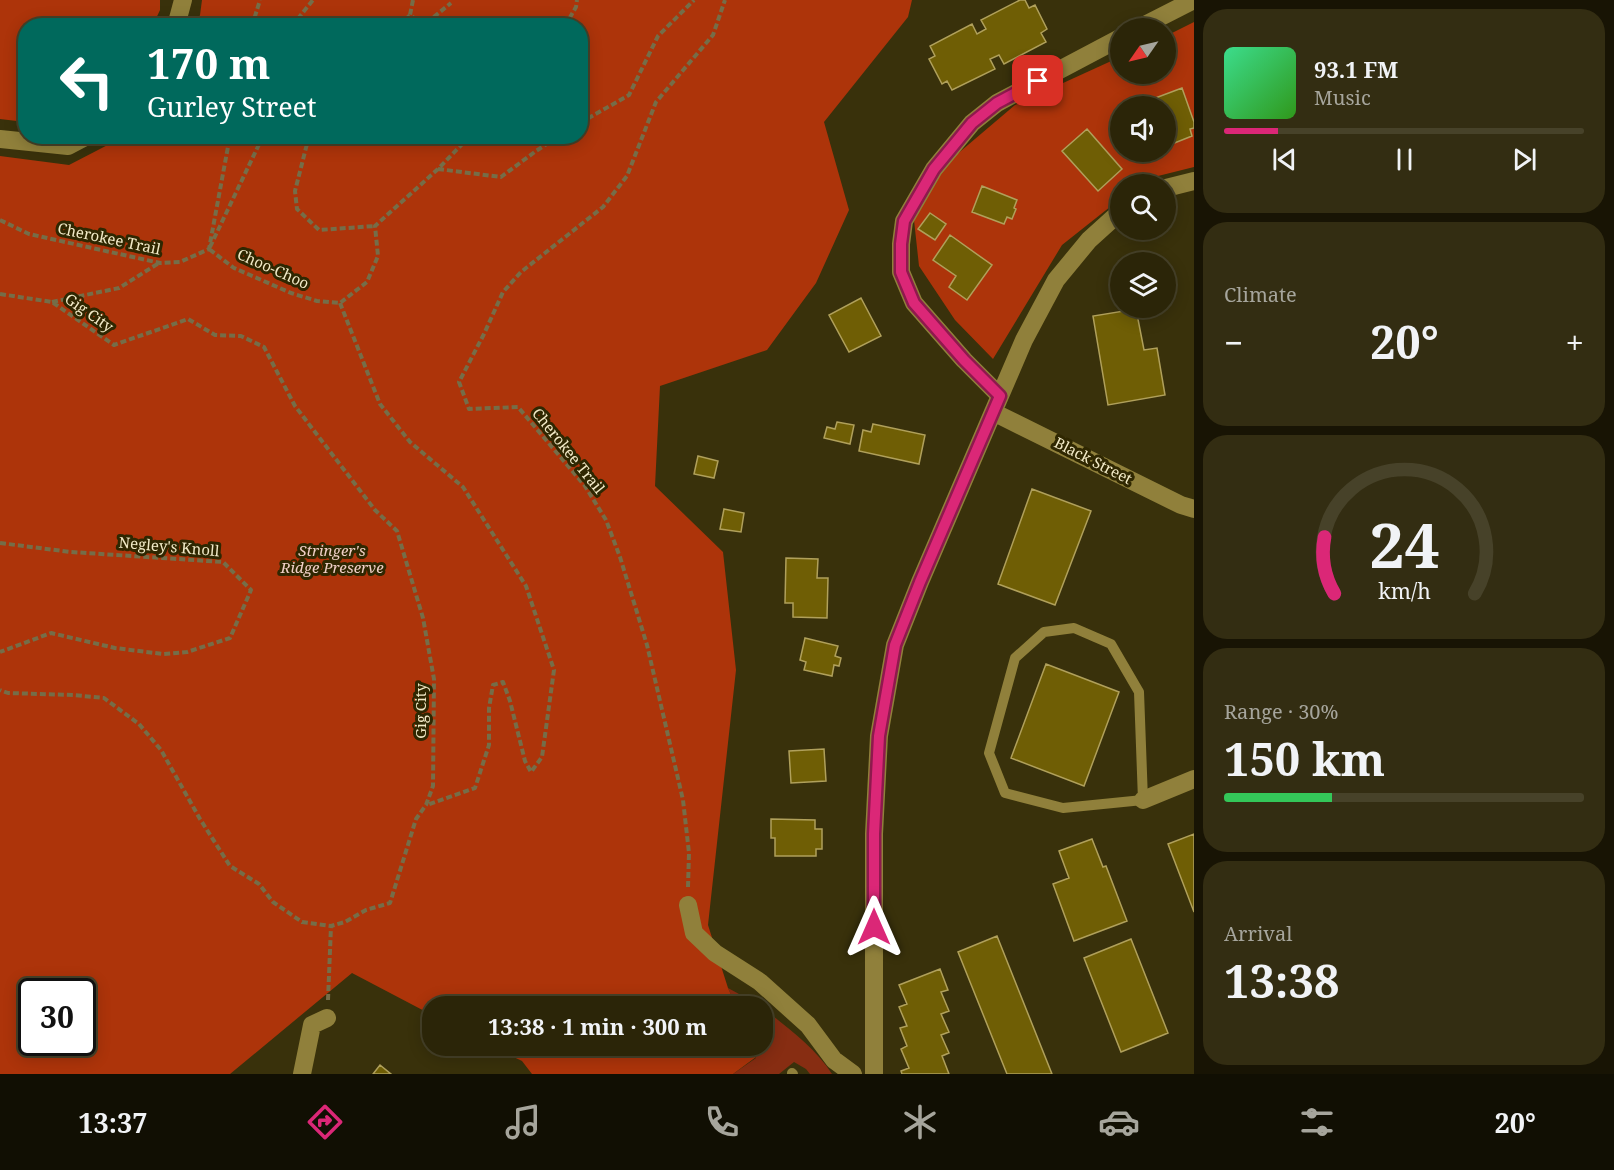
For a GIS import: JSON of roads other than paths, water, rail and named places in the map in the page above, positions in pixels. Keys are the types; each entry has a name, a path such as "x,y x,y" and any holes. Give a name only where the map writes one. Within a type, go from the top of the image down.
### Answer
{"street":[{"path":"178,18 183,0"},
{"path":"1159,18 1194,0"},
{"name":"Black Street","path":"1110,43 997,103 972,123 934,169 904,221 901,272 914,303 964,360 997,404 1181,505 1194,509"},
{"path":"0,139 18,141"},
{"path":"49,144 69,146 73,144"},
{"path":"1176,186 1194,181"},
{"path":"874,1074 874,834 879,736 895,645 1024,340 1056,280 1089,240 1110,221"},
{"path":"1143,800 1194,779"},
{"path":"688,905 694,933 715,953 760,982 808,1025 834,1060 853,1074"},
{"path":"302,1074 312,1025 327,1018"}],"lane":[{"path":"1074,628 1111,644 1139,692 1143,800 1063,808 1005,793 989,753 1015,658 1044,632 1074,628"}],"park label":[{"name":"Stringer's Ridge Preserve","path":"332,560"}]}
